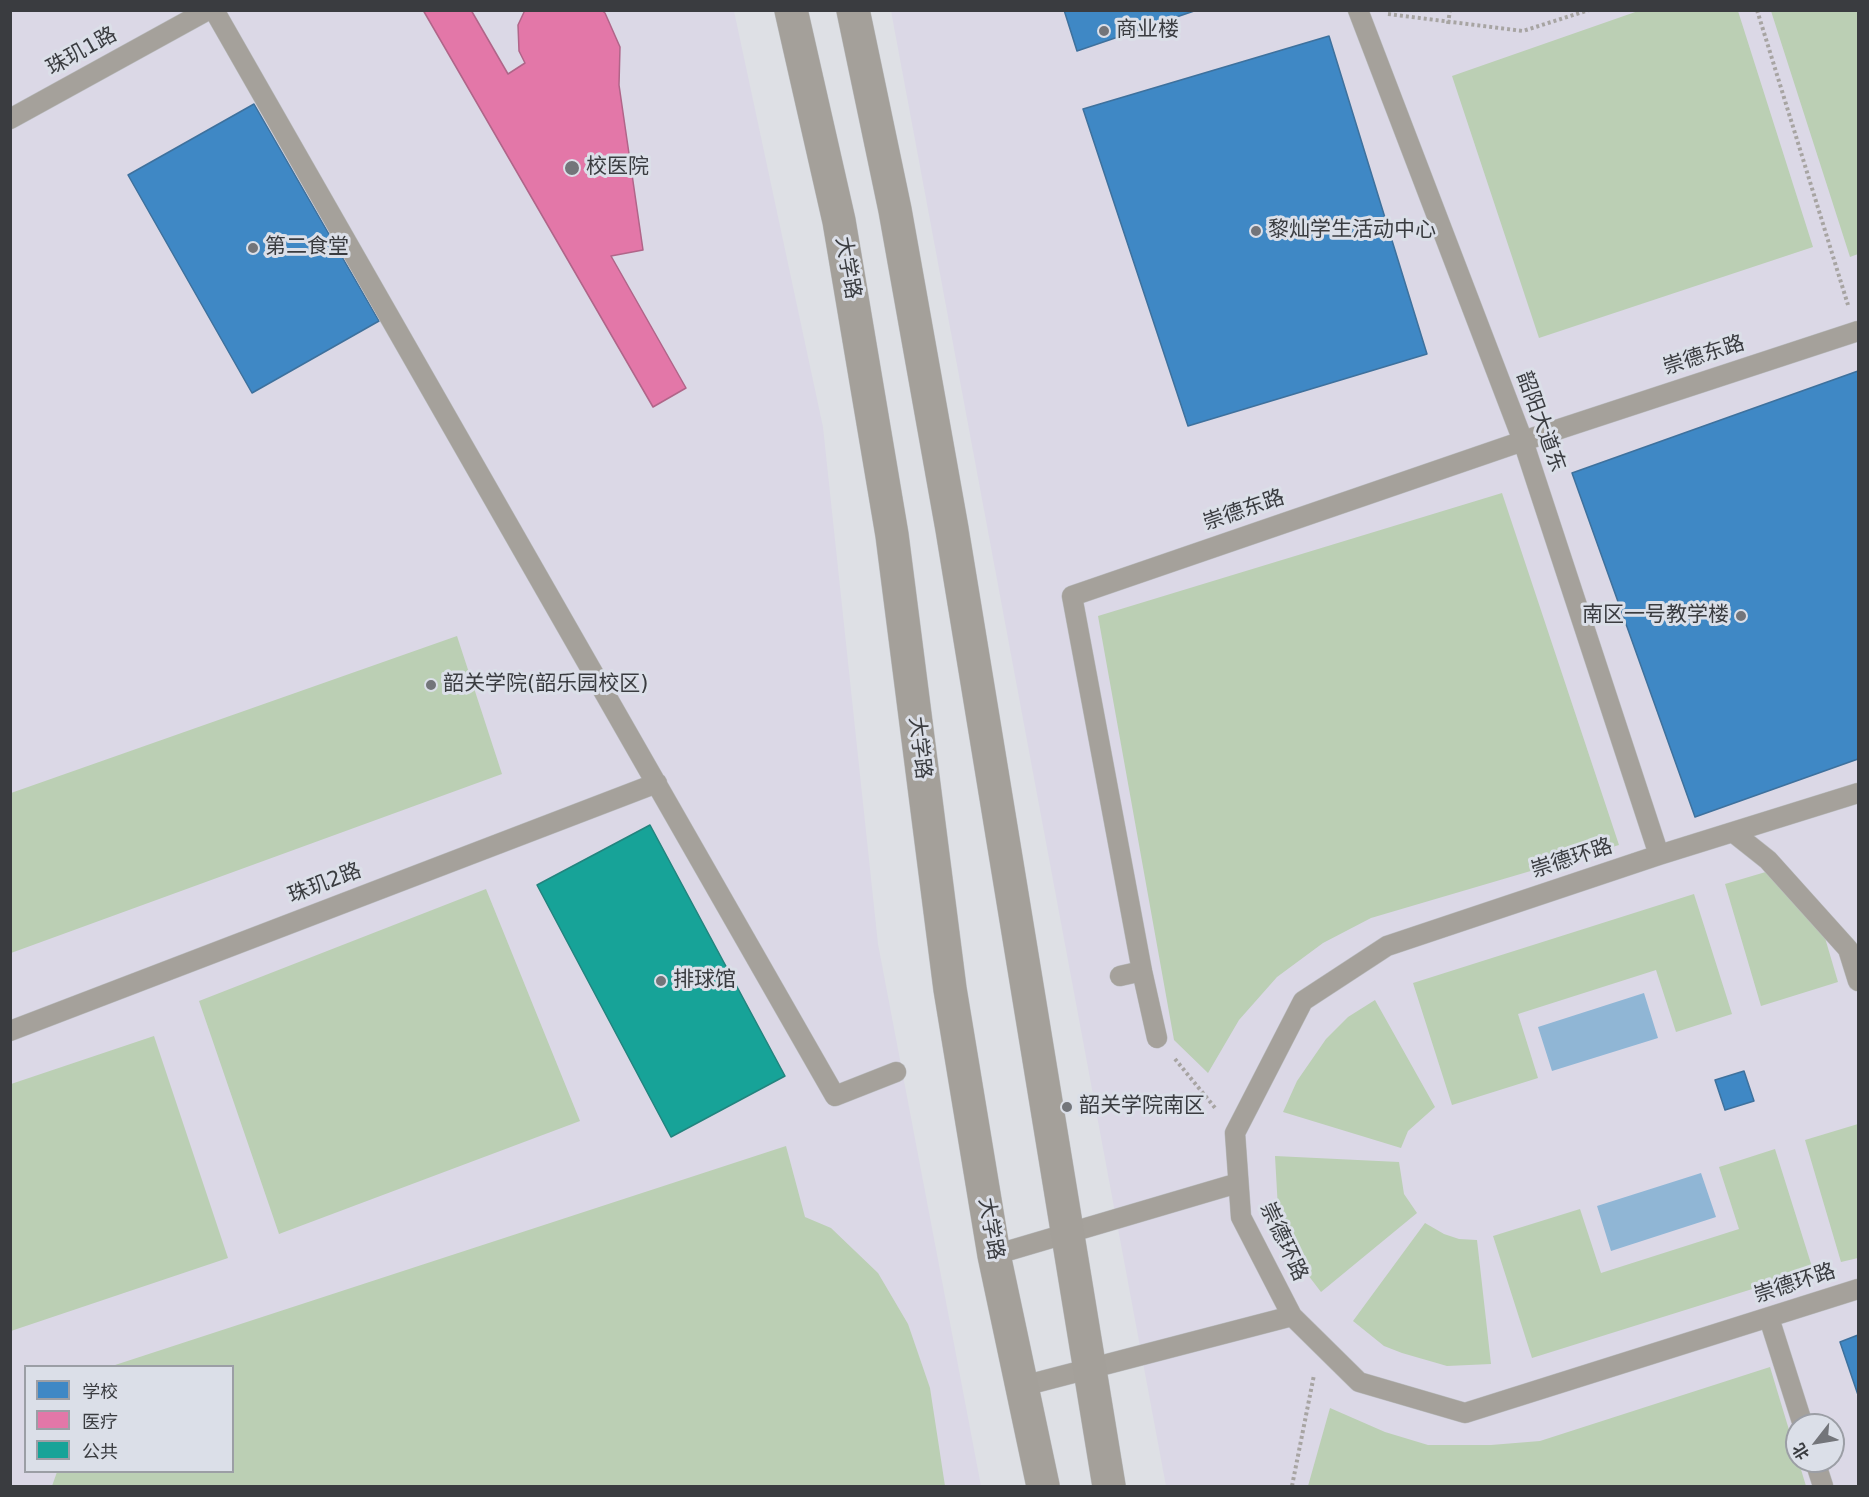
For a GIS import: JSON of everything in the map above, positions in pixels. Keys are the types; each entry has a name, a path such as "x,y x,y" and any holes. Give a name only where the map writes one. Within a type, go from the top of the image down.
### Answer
{"main road":[{"name":"大学路","path":"791,10 839,221 892,535 950,989 994,1255 1042,1486"},
{"path":"853,10 895,210 945,494 1109,1486"}],"lane":[{"name":"珠玑1路","path":"10,119 208,10"},
{"path":"214,10 836,1096 896,1072"},
{"name":"韶阳大道东","path":"1358,10 1522,441 1659,855"},
{"name":"崇德东路","path":"1157,1038 1142,971 1072,596 1522,441 1857,332"},
{"name":"珠玑2路","path":"10,1031 657,783"},
{"name":"崇德环路","path":"1858,793 1659,855 1387,946 1303,1001 1235,1132 1241,1217 1292,1316 1359,1382 1465,1413 1858,1289"},
{"path":"1734,833 1768,860 1848,949 1858,981"},
{"path":"1120,976 1142,971"},
{"path":"994,1255 1238,1183"},
{"path":"1023,1386 1292,1316"},
{"path":"1770,1318 1799,1413"}],"path":[{"path":"1448,24 1450,10"},
{"path":"1385,14 1448,24 1523,31 1589,10"},
{"path":"1757,10 1857,332"},
{"path":"1157,1038 1235,1132"},
{"path":"1292,1486 1320,1344"}],"shaded area":[{"name":"韶关学院(韶乐园校区)","path":"10,11 734,11 823,427 878,944 981,1486 11,1486"},
{"path":"891,11 1858,11 1858,1486 1166,1486"}],"green space":[{"path":"1641,10 1738,11 1813,247 1539,338 1452,76"},
{"path":"1771,11 1858,11 1858,254 1850,257"},
{"path":"1502,493 1619,845 1371,918 1323,943 1277,977 1239,1020 1208,1073 1174,1040 1098,616"},
{"path":"457,636 502,774 11,953 11,793"},
{"path":"1769,871 1823,931 1838,982 1761,1006 1725,884"},
{"path":"486,889 580,1121 279,1234 199,1001"},
{"path":"1694,894 1732,1014 1676,1032 1656,970 1518,1014 1538,1078 1452,1105 1413,983"},
{"path":"1375,1000 1435,1107 1408,1131 1401,1148 1283,1112 1297,1081 1326,1039 1348,1017"},
{"path":"154,1036 228,1258 11,1331 11,1084"},
{"path":"1858,1124 1858,1258 1841,1262 1805,1140"},
{"path":"786,1146 805,1217 831,1228 878,1273 908,1324 930,1388 945,1486 52,1486 57,1473 234,1473 234,1365 115,1365"},
{"path":"1775,1149 1813,1270 1532,1358 1493,1236 1580,1209 1601,1273 1739,1229 1719,1167"},
{"path":"1275,1156 1399,1162 1404,1194 1417,1213 1321,1292 1298,1262 1287,1237 1278,1209"},
{"path":"1425,1223 1444,1234 1459,1239 1477,1240 1491,1364 1447,1366 1402,1353 1384,1346 1353,1321"},
{"path":"1770,1367 1785,1417 1785,1473 1802,1473 1806,1486 1308,1486 1330,1408 1385,1432 1428,1445 1491,1445 1540,1441"}],"water":[{"path":"1644,993 1658,1038 1552,1071 1538,1027"},
{"path":"1701,1173 1716,1217 1611,1251 1597,1206"}],"building: 学校":[{"name":"商业楼","path":"1064,10 1197,10 1077,51"},
{"name":"黎灿学生活动中心","path":"1329,36 1427,354 1188,426 1083,109"},
{"name":"第二食堂","path":"254,104 379,321 252,393 128,175"},
{"name":"南区一号教学楼","path":"1858,371 1858,759 1695,817 1572,473"},
{"path":"1744,1071 1754,1101 1725,1110 1715,1080"},
{"path":"1858,1335 1858,1395 1840,1342"}],"building: 医疗":[{"name":"校医院","path":"423,10 471,10 508,74 525,63 519,51 518,25 525,10 601,10 605,13 620,47 619,85 643,250 611,256 686,388 653,407"}],"building: 公共":[{"name":"排球馆","path":"650,825 785,1076 671,1137 537,885"}],"place":[{"name":"商业楼","path":"1104,31"},
{"name":"校医院","path":"572,168"},
{"name":"黎灿学生活动中心","path":"1256,231"},
{"name":"第二食堂","path":"253,248"},
{"name":"南区一号教学楼","path":"1741,616"},
{"name":"韶关学院(韶乐园校区)","path":"431,685"},
{"name":"排球馆","path":"661,981"},
{"name":"韶关学院南区","path":"1067,1107"}]}
